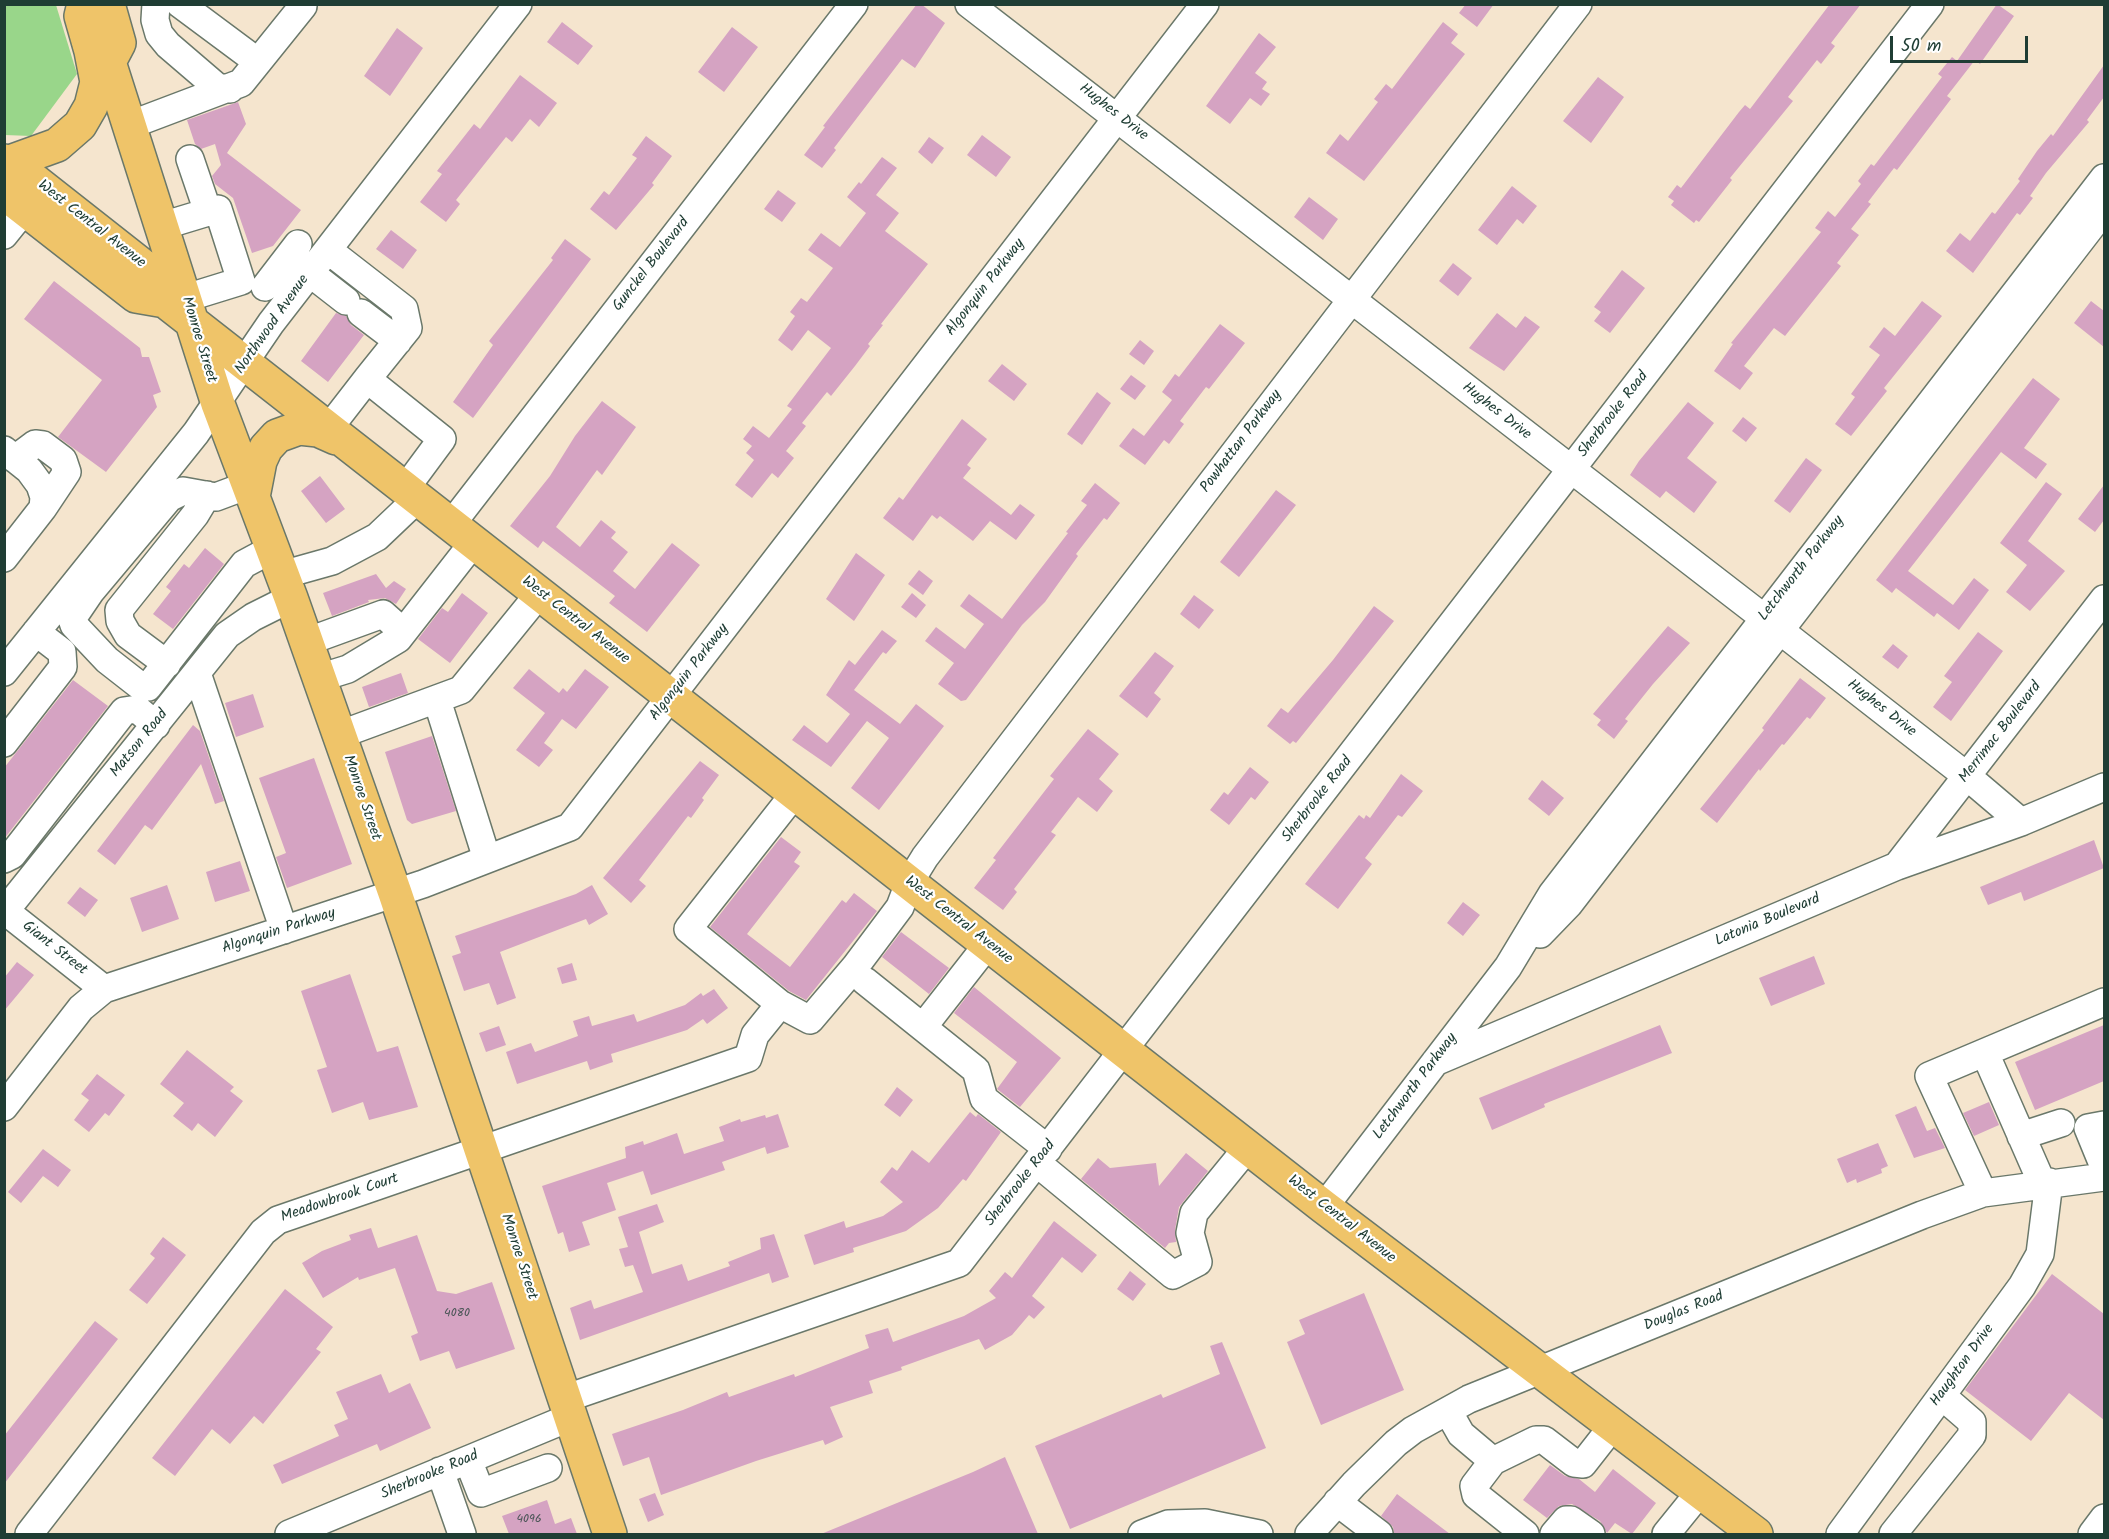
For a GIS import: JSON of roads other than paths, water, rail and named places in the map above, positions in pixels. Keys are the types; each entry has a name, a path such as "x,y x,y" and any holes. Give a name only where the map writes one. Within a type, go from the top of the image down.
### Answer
{"main road":[{"name":"Monroe Street","path":"84,4 81,16 130,125 162,226 181,307 282,574 395,893 610,1534"},
{"path":"11,182 80,125 91,106 100,56 119,43 108,4"},
{"name":"West Central Avenue","path":"11,182 136,296 181,307"},
{"name":"West Central Avenue","path":"11,182 153,274 181,307 246,363 411,494 1324,1207 1756,1534"},
{"path":"250,491 260,461 271,441 277,436 299,428 339,436"}],"street":[{"path":"156,4 159,34 168,45 217,87 230,89"},
{"path":"180,4 258,62"},
{"name":"Northwood Avenue","path":"4,672 218,404 310,273 518,4"},
{"name":"Gunckel Boulevard","path":"319,678 348,669 388,646 403,632 462,534 854,4"},
{"name":"Hughes Drive","path":"969,4 1772,624 1968,777 2021,822"},
{"name":"Algonquin Parkway","path":"4,1107 81,1008 104,989 395,893 570,827 1205,4"},
{"name":"Powhattan Parkway","path":"780,1004 810,1020 855,967 900,907 909,883 932,847 1578,4"},
{"name":"Sherbrooke Road","path":"289,1534 468,1460 568,1408 959,1263 1930,4"},
{"path":"130,125 241,83 303,6"},
{"path":"190,159 208,212"},
{"name":"Letchworth Parkway","path":"1772,624 2104,178"},
{"path":"4,235 11,182"},
{"path":"162,226 218,209 253,284 286,305"},
{"name":"Letchworth Parkway","path":"1324,1207 1508,967 1552,894 2104,210"},
{"path":"181,307 253,284 298,244"},
{"path":"328,250 404,309 408,328 367,379 339,436"},
{"path":"310,273 398,341"},
{"path":"250,491 216,497 183,492 169,498 91,591 72,619 87,642 139,685 148,687 244,564 282,574 332,561 377,537 411,494 442,439 367,379"},
{"path":"4,558 44,508 40,484 10,454"},
{"path":"166,664 128,635 120,621 119,610 195,515 207,495"},
{"name":"Matson Road","path":"5,911 227,635 253,617 282,574"},
{"path":"339,735 461,690 539,594"},
{"name":"Merrimac Boulevard","path":"1897,866 2104,599"},
{"path":"306,642 383,614 403,632"},
{"path":"4,742 63,667 62,652 36,632"},
{"path":"197,673 284,930"},
{"path":"437,700 487,859"},
{"path":"4,859 12,855 124,711 137,709 156,725"},
{"name":"Latonia Boulevard","path":"1434,1063 1897,866 2021,822 2104,787"},
{"path":"780,1004 688,929 795,793"},
{"name":"Giant Street","path":"5,911 104,989"},
{"path":"923,1027 988,944"},
{"path":"865,981 976,1070 984,1100 1173,1275 1198,1262 1190,1233 1194,1213 1248,1147"},
{"path":"1983,1193 1929,1076 2104,1002"},
{"name":"Meadowbrook Court","path":"29,1534 263,1232 278,1220 748,1058 755,1035 780,1004"},
{"path":"1985,1053 2021,1136 2045,1183"},
{"path":"2021,1136 2061,1123"},
{"path":"2104,1125 2088,1128 2104,1167"},
{"name":"Douglas Road","path":"1309,1534 1337,1502 1396,1443 1469,1399 1922,1215 1983,1193 2104,1177"},
{"name":"Haughton Drive","path":"1840,1534 2022,1286 2040,1254 2045,1183"},
{"path":"1893,1534 1972,1435 1972,1422 1942,1396"},
{"path":"1448,1411 1461,1434 1493,1461"},
{"path":"1525,1534 1476,1495 1474,1486 1493,1461 1536,1440 1544,1440 1574,1463 1583,1464 1612,1427"},
{"path":"468,1460 481,1493 548,1468"},
{"path":"440,1471 462,1534"},
{"path":"1666,1534 1700,1492"},
{"path":"1337,1502 1379,1534"},
{"path":"2092,1534 2104,1518"},
{"path":"1554,1534 1566,1520 1571,1520 1591,1534"},
{"path":"1142,1534 1168,1524 1205,1523 1259,1534"}]}
